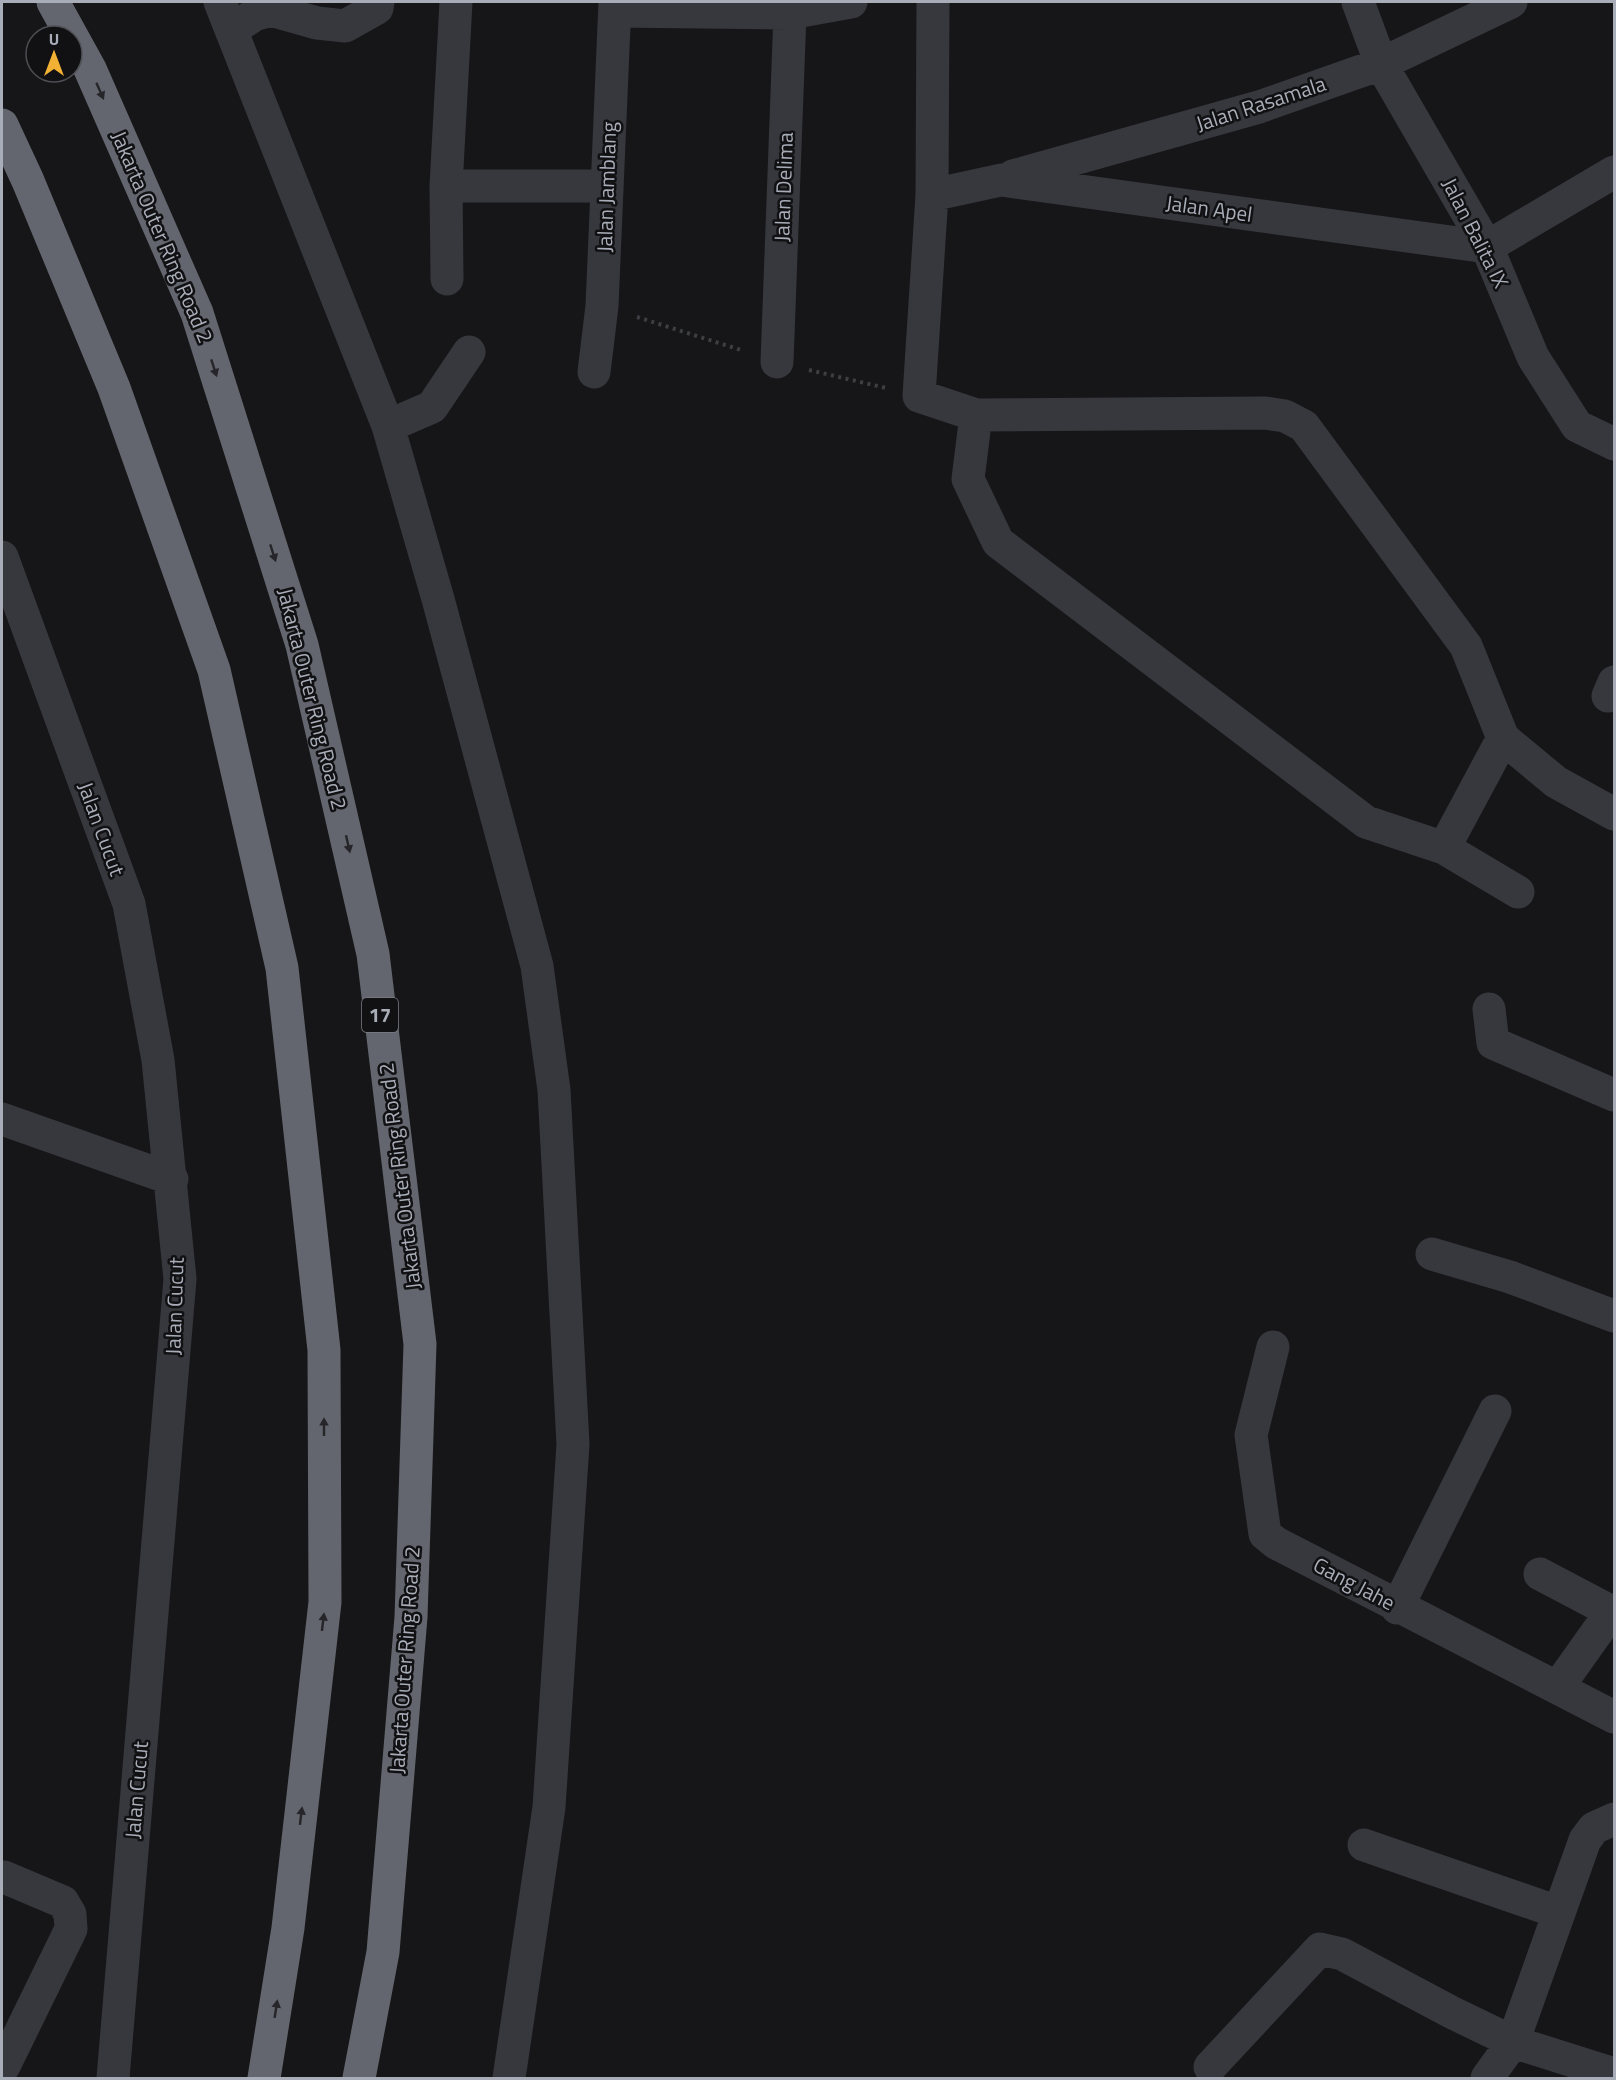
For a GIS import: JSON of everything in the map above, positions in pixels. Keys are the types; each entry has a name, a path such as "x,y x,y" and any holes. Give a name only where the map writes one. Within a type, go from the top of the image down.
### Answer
{"highway":[{"name":"Jakarta Outer Ring Road 2","path":"53,2 90,69 197,313 302,645 373,954 420,1344 411,1617 383,1952 359,2079"},
{"path":"2,125 28,181 114,388 214,669 282,968 324,1350 326,1602 288,1928 265,2073"}],"street":[{"path":"378,2 377,8 345,26 317,23 271,10 254,15 226,16 388,426 438,599 537,966 554,1090 573,1443 549,1807 509,2079"},
{"path":"447,279 446,186 456,2"},
{"path":"615,6 790,13 851,2"},
{"path":"933,2 932,195 919,396 976,415 1265,413 1285,416 1304,426 1467,646 1503,738 1556,782 1614,814"},
{"name":"Jalan Balita IX","path":"1358,2 1381,64 1487,248 1533,357 1576,426 1614,444"},
{"name":"Jalan Rasamala","path":"1001,180 1259,107 1381,64 1511,2"},
{"name":"Jalan Jamblang","path":"594,372 602,306 615,6"},
{"name":"Jalan Delima","path":"777,362 790,13"},
{"path":"1487,248 1614,172"},
{"name":"Jalan Apel","path":"932,195 1001,180 1487,248"},
{"path":"446,186 606,186"},
{"path":"388,426 432,407 470,352"},
{"path":"976,415 968,479 998,542 1366,822 1444,848 1518,892"},
{"name":"Jalan Cucut","path":"2,557 129,904 158,1060 172,1179 180,1279 113,2079"},
{"path":"1444,848 1503,738"},
{"path":"1489,1009 1493,1043 1614,1095"},
{"path":"2,1119 172,1179"},
{"path":"1432,1254 1510,1277 1614,1316"},
{"name":"Gang Jahe","path":"1273,1347 1251,1435 1265,1534 1276,1543 1398,1608 1614,1717"},
{"path":"1398,1608 1495,1411"},
{"path":"1540,1574 1613,1612 1557,1687"},
{"path":"1487,2079 1514,2042 1585,1840 1594,1828 1614,1819"},
{"path":"1364,1845 1558,1912"},
{"path":"4,1877 63,1902 70,1914 72,1929 10,2070"},
{"path":"1210,2067 1320,1949 1342,1954 1451,2012 1514,2042 1614,2074"}]}
